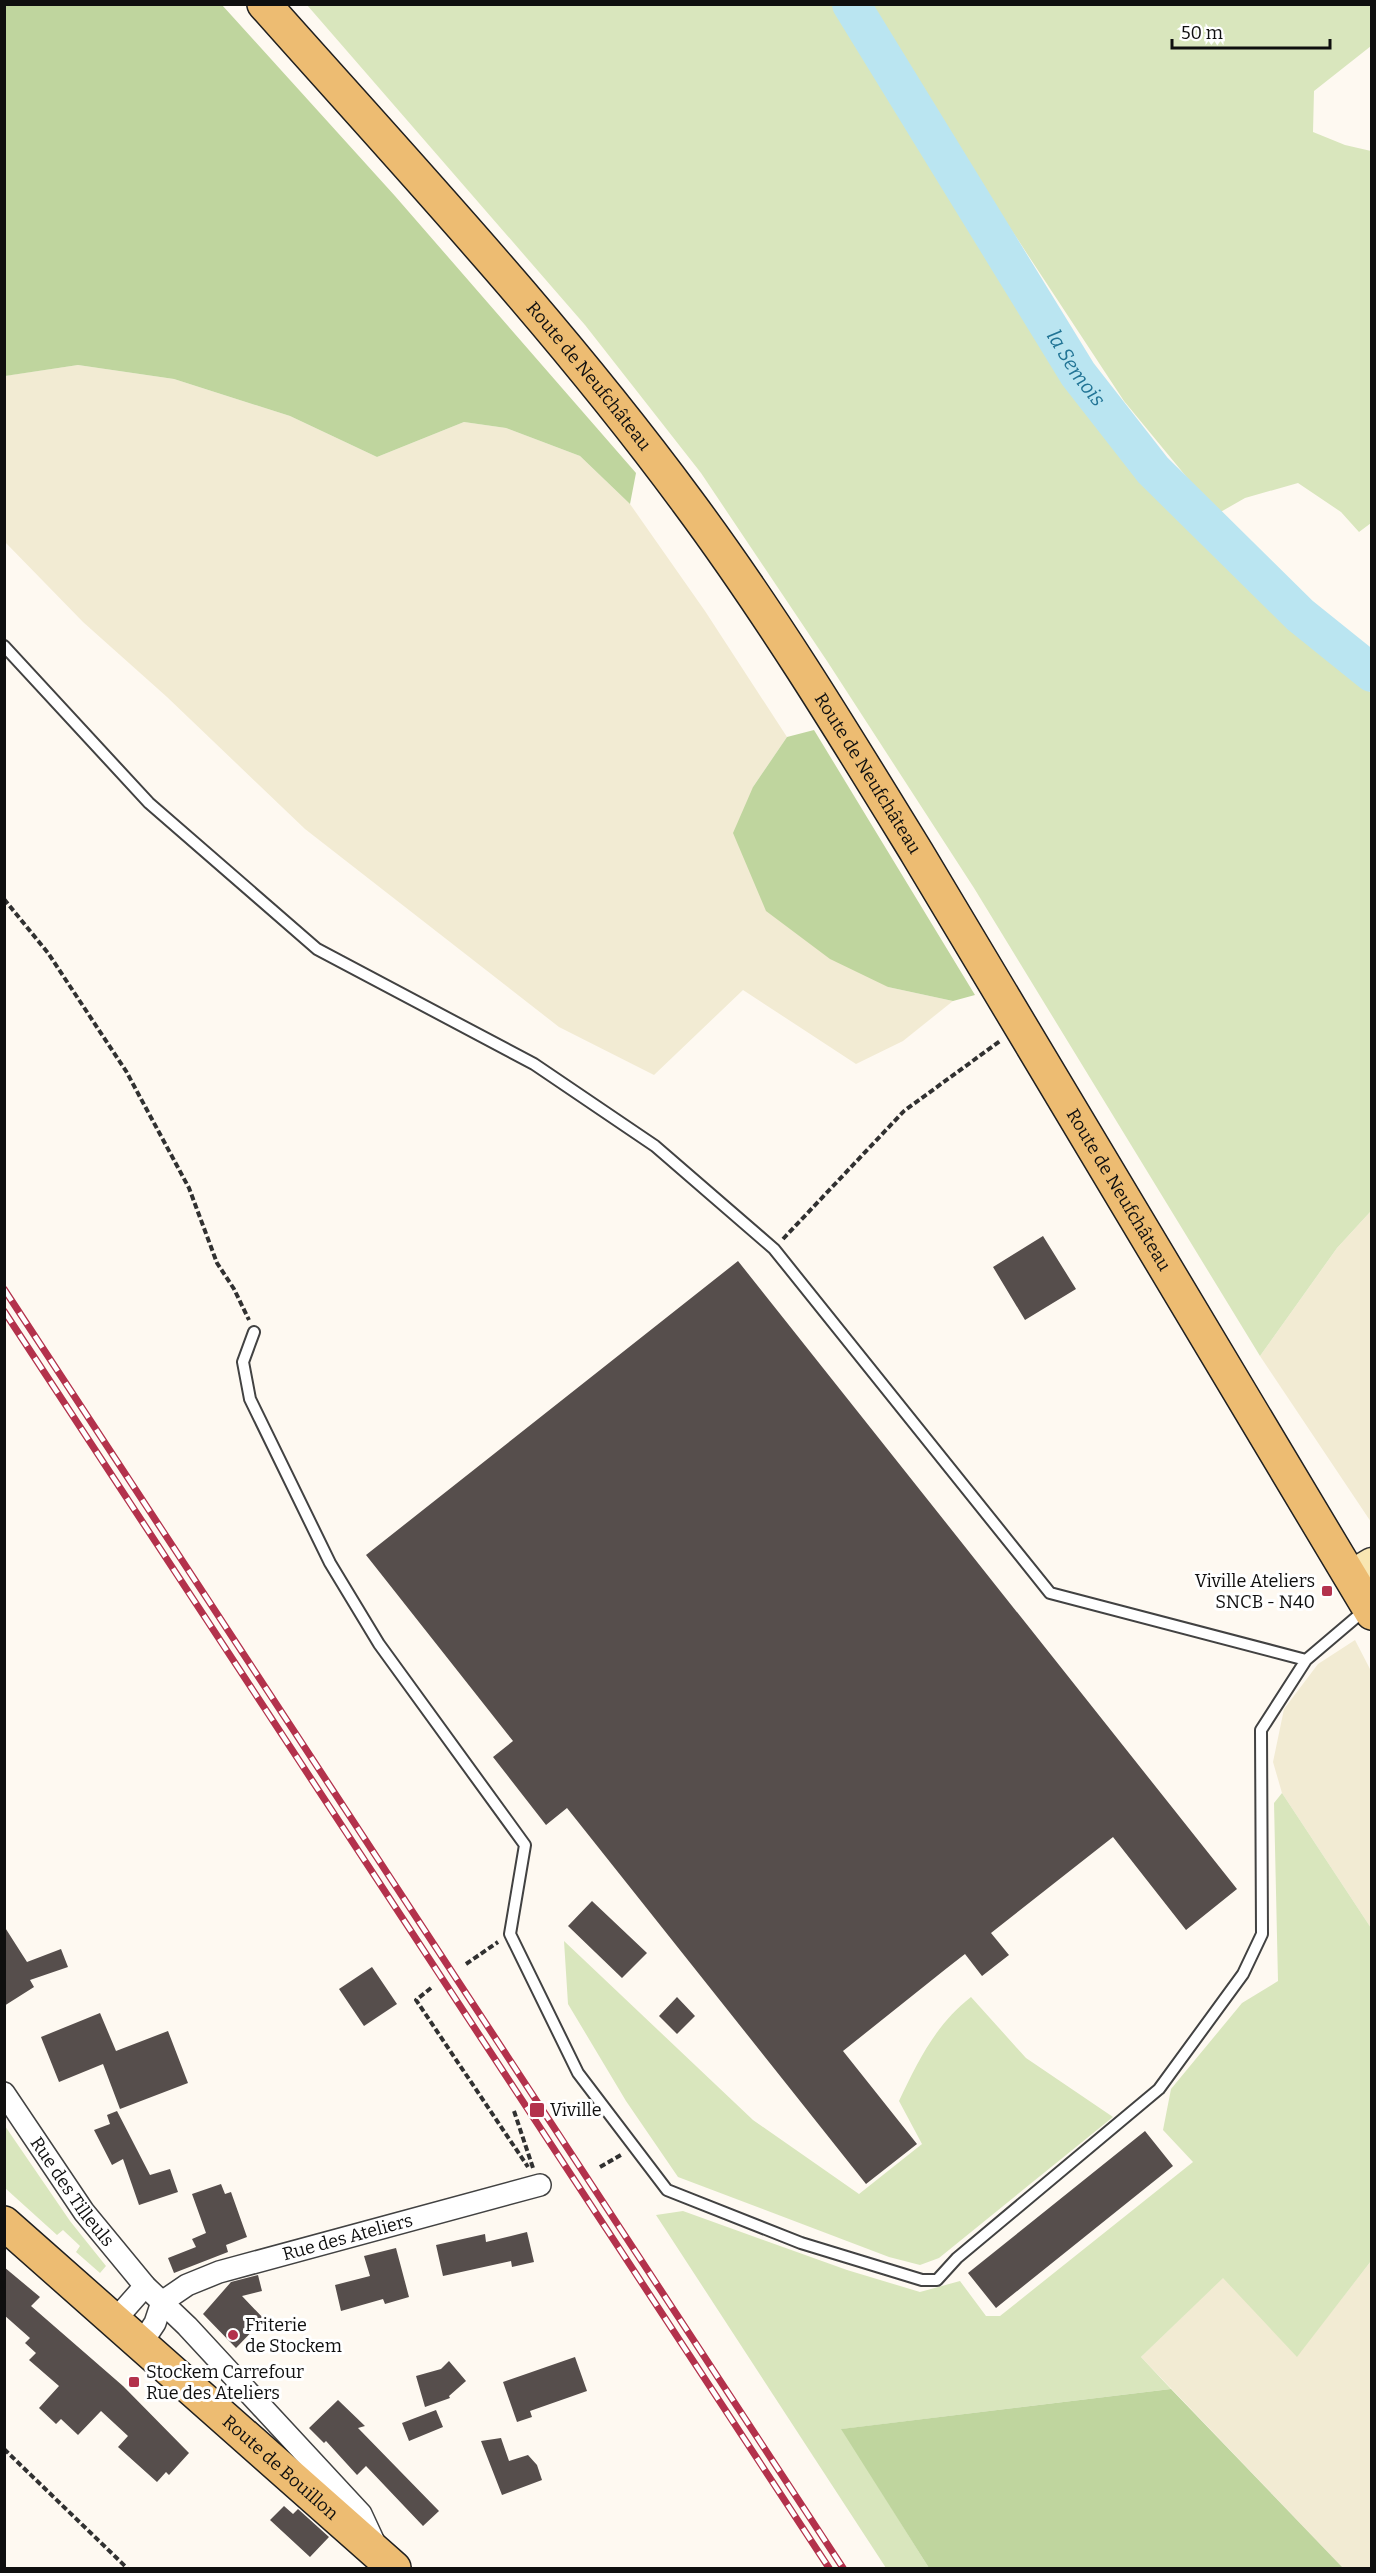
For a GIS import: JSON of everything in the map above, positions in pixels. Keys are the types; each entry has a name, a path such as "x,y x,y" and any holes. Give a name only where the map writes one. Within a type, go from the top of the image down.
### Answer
{"main road":[{"name":"Route de Neufchâteau","path":"264,4 536,314 626,420 688,502 844,734 1020,1027 1361,1570 1370,1610"},
{"name":"Route de Bouillon","path":"4,2223 388,2562"}],"street":[{"name":"Rue des Tilleuls","path":"4,2093 84,2212 145,2286 361,2514 388,2562"},
{"name":"Rue des Ateliers","path":"162,2302 187,2285 219,2272 540,2185"},
{"path":"115,2320 145,2286"},
{"path":"141,2344 155,2323 162,2302"}],"lane":[{"path":"4,646 149,803 317,949 534,1064 655,1146 774,1249 1050,1593 1306,1660"},
{"path":"254,1332 243,1362 250,1399 330,1563 379,1644 525,1845 510,1934 578,2073 667,2190 801,2243 922,2280 937,2280 957,2258 1159,2089 1242,1974 1262,1934 1261,1730 1306,1660 1370,1610"}],"path":[{"path":"4,899 48,953 126,1071 189,1188 216,1263 234,1289 254,1332"},
{"path":"774,1249 904,1111 1020,1027"},
{"path":"466,1964 510,1934"},
{"path":"431,1988 416,2000 540,2185"},
{"path":"514,2111 524,2147 540,2185"},
{"path":"600,2167 634,2147"},
{"path":"4,2449 127,2568"}],"shaded area":[{"path":"78,365 174,379 290,416 377,457 464,422 506,428 580,456 630,504 705,611 787,737 753,787 888,987 953,1001 903,1041 856,1064 743,990 654,1075 559,1027 305,829 167,697 83,622 5,542 4,376"},
{"path":"1371,1211 1371,1522 1260,1356 1337,1248"},
{"path":"1355,1640 1371,1671 1371,1928 1282,1793 1273,1762 1284,1709 1318,1664"},
{"path":"1371,2261 1371,2568 1343,2568 1141,2357 1223,2277 1297,2356"}],"green space":[{"path":"4,5 222,5 395,196 636,473 630,504 580,456 506,428 464,422 377,457 290,416 174,379 78,365 5,376"},
{"path":"307,5 837,5 1065,384 1141,482 1289,623 1371,693 1371,1211 1337,1248 1260,1356 974,888 827,661 701,473 585,325"},
{"path":"870,5 1371,5 1371,46 1314,91 1313,132 1345,145 1371,151 1371,523 1359,532 1341,512 1298,483 1245,498 1217,514 1124,401 972,170"},
{"path":"814,730 975,995 953,1001 888,987 830,959 766,911 733,833 753,787 787,737"},
{"path":"1282,1793 1371,1928 1371,2261 1297,2357 1223,2278 1141,2357 1171,2389 842,2429 929,2568 886,2568 656,2215 683,2211 847,2270 920,2292 960,2281 986,2316 1000,2316 1193,2162 1163,2130 1171,2089 1242,2003 1278,1981 1274,1803"},
{"path":"564,1941 753,2120 859,2194 922,2144 899,2101 938,2031 971,1997 1026,2058 1113,2117 939,2258 920,2265 889,2257 678,2177 626,2101 568,2004"},
{"path":"5,2126 70,2221 106,2266 100,2273 76,2252 80,2246 63,2230 57,2235 5,2188"},
{"path":"1171,2389 1343,2568 929,2568 841,2429"}],"building":[{"path":"1043,1236 1076,1289 1025,1320 993,1267"},
{"path":"738,1261 1237,1889 1186,1930 1113,1837 991,1933 1009,1955 982,1976 965,1954 843,2051 917,2144 866,2184 567,1808 546,1825 493,1757 513,1741 366,1555"},
{"path":"592,1901 647,1953 622,1978 568,1926"},
{"path":"4,1926 27,1962 61,1949 68,1967 30,1980 34,1987 4,2006"},
{"path":"372,1967 397,2004 364,2026 339,1989"},
{"path":"677,1997 695,2016 677,2034 659,2016"},
{"path":"100,2013 116,2051 168,2031 188,2083 120,2109 103,2064 59,2082 41,2037"},
{"path":"117,2111 150,2175 170,2169 178,2192 139,2205 123,2159 112,2165 94,2130 110,2124 107,2115"},
{"path":"1145,2131 1173,2166 996,2308 968,2273"},
{"path":"221,2184 225,2194 231,2192 247,2237 226,2245 228,2252 174,2273 168,2258 196,2247 192,2239 206,2233 192,2194"},
{"path":"527,2232 534,2262 512,2267 511,2261 443,2276 436,2245 485,2234 486,2242"},
{"path":"396,2248 409,2297 385,2304 383,2299 341,2311 335,2285 370,2276 364,2256"},
{"path":"4,2267 40,2297 31,2306 123,2386 189,2453 169,2475 166,2472 157,2482 118,2447 128,2436 101,2411 78,2435 61,2419 56,2424 39,2408 59,2386 29,2360 36,2353 25,2343 30,2338 4,2315"},
{"path":"258,2275 262,2291 242,2296 264,2319 236,2348 203,2314 231,2282"},
{"path":"575,2357 587,2391 530,2411 532,2417 517,2422 503,2382"},
{"path":"449,2361 466,2381 449,2396 450,2398 425,2407 416,2376 441,2369"},
{"path":"338,2400 365,2426 358,2428 439,2511 423,2526 366,2466 357,2475 326,2441 324,2443 309,2428"},
{"path":"436,2410 443,2427 409,2441 402,2423"},
{"path":"501,2438 509,2461 528,2455 537,2465 542,2480 502,2495 481,2441"},
{"path":"284,2506 293,2514 298,2509 329,2537 310,2557 270,2520"}],"waterway":[{"name":"la Semois","path":"851,4 1078,374 1153,470 1300,615 1372,673"}],"railway":[{"path":"4,1289 843,2568"},
{"path":"4,1311 829,2568"}],"place":[{"name":"Viville Ateliers SNCB - N40","path":"1327,1591"},
{"name":"Viville","path":"537,2110"},
{"name":"Friterie de Stockem","path":"233,2335"},
{"name":"Stockem Carrefour Rue des Ateliers","path":"134,2382"}]}
